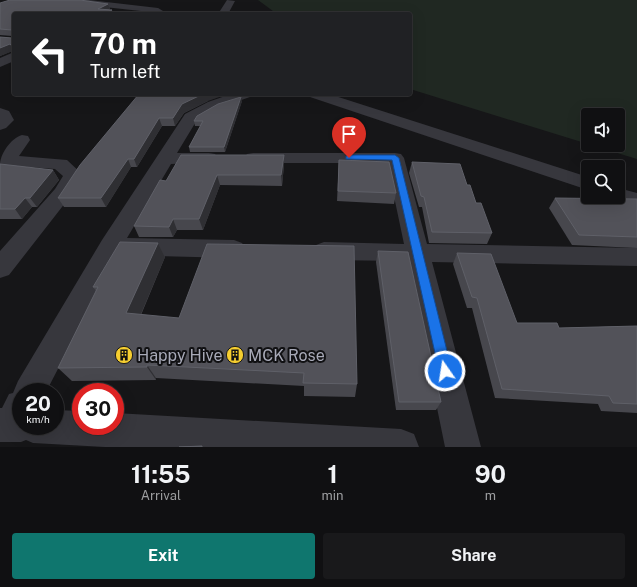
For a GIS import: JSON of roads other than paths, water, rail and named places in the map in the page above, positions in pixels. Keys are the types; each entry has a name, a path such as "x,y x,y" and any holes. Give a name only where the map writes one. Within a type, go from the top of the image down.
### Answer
{"street":[{"path":"68,0 160,12"},
{"path":"224,12 231,1"},
{"path":"0,63 12,57"},
{"path":"34,383 110,246 191,117 213,105 239,96"},
{"path":"321,96 581,182"},
{"path":"0,113 4,114 6,120 0,125"},
{"path":"0,268 62,192 73,175 60,164 6,161 22,140"},
{"path":"164,159 395,158 463,447"},
{"path":"625,196 637,200"},
{"path":"110,246 252,250"},
{"path":"300,251 637,257"},
{"path":"64,431 99,439 401,447"}],"place":[{"name":"Happy Hive","path":"124,355"},
{"name":"MCK Rose","path":"235,355"}]}
